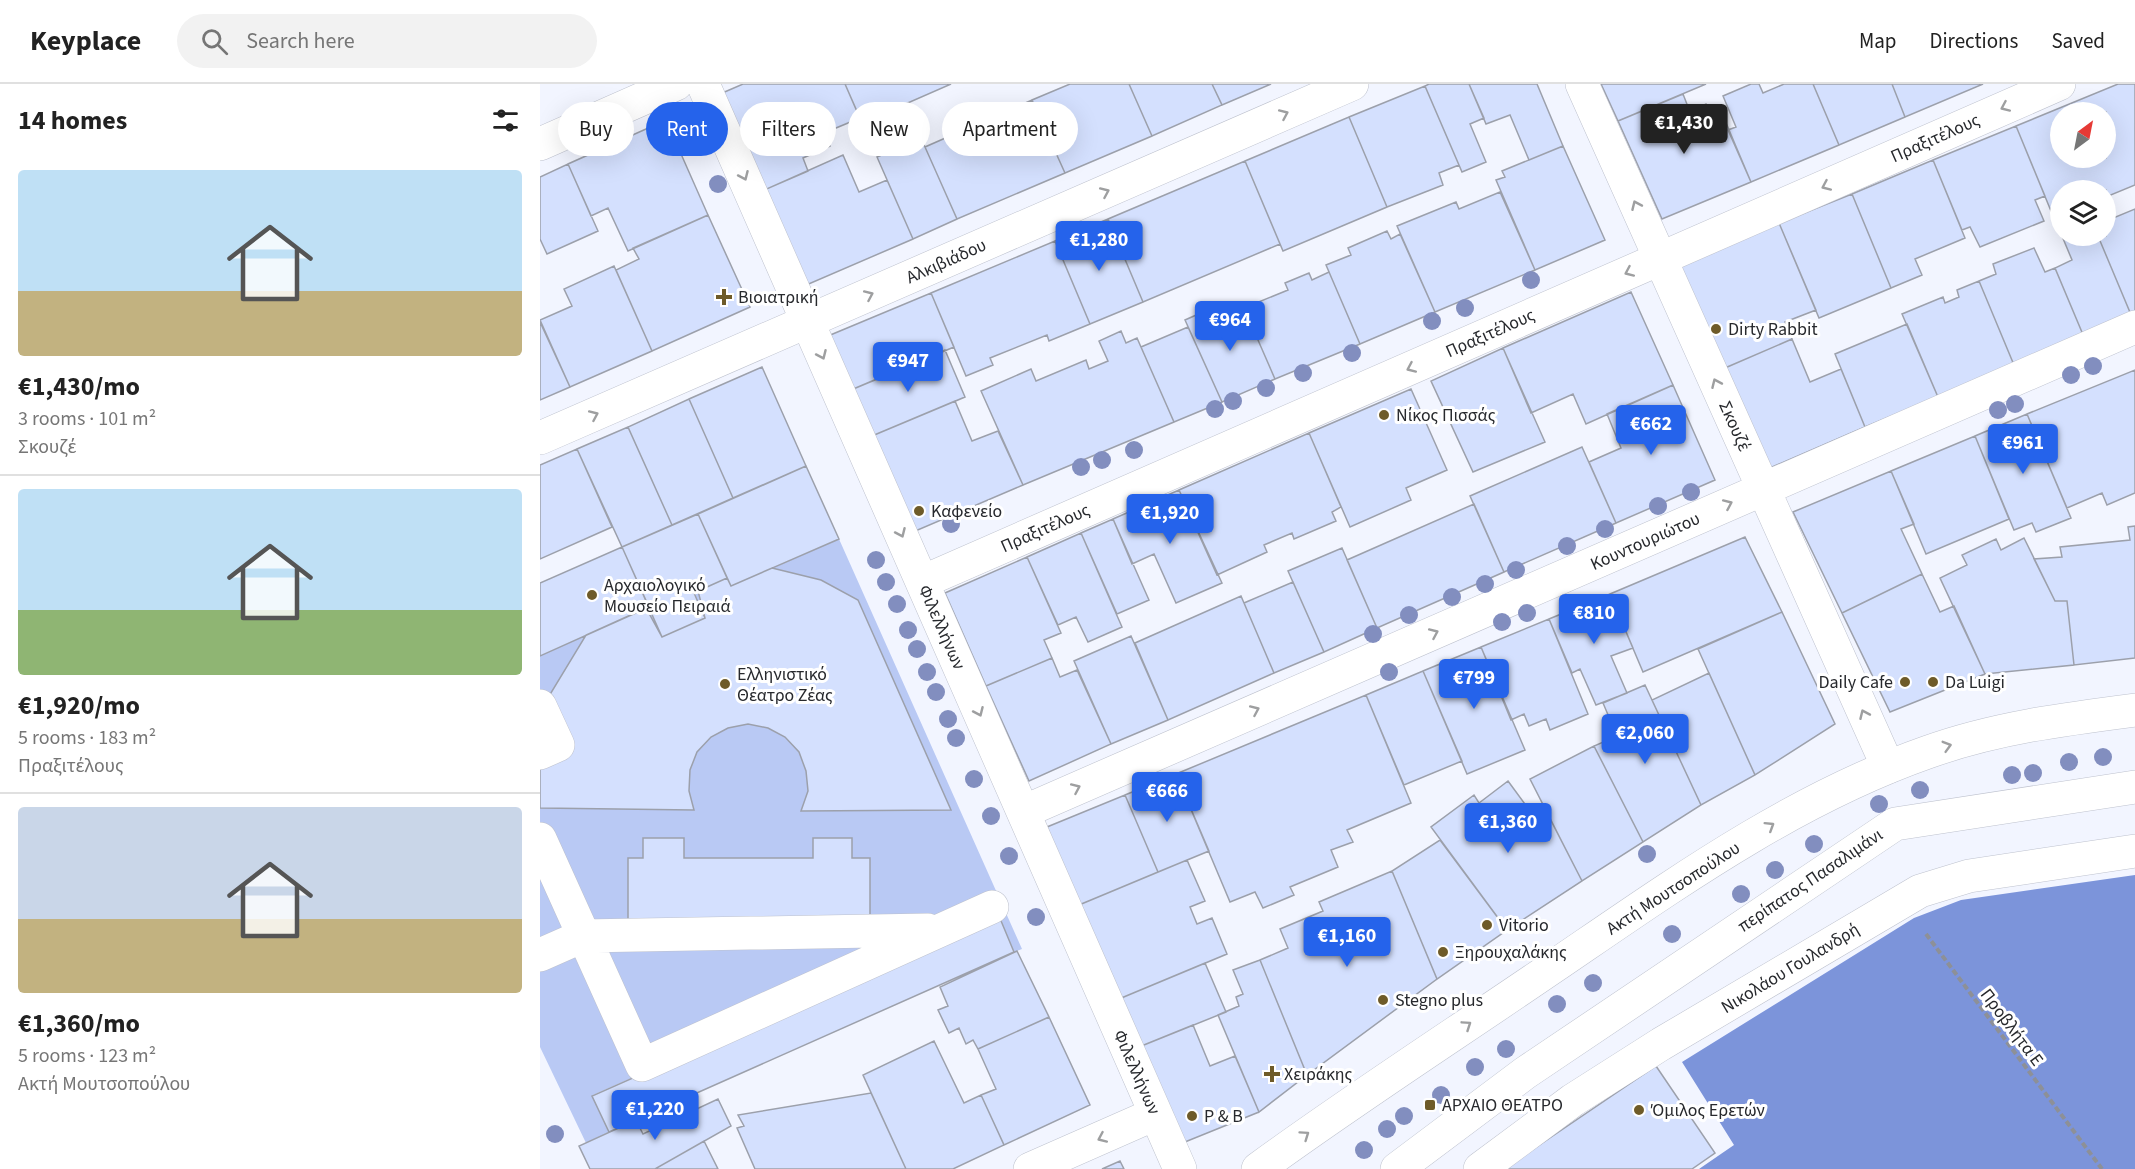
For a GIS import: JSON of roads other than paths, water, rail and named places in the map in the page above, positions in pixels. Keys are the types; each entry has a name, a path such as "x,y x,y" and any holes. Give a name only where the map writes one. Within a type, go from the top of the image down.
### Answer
{"street":[{"path":"540,144 676,84"},
{"name":"Φιλελλήνων","path":"703,84 1180,1169"},
{"name":"Αλκιβιάδου","path":"540,438 1352,84"},
{"name":"Σκουζέ","path":"1582,84 1888,767"},
{"name":"Πραξιτέλους","path":"922,582 2059,84"},
{"name":"Κουντουριώτου","path":"1023,812 2135,327"},
{"path":"540,706 558,745 540,753"},
{"name":"Ακτή Μουτσοπούλου","path":"1258,1169 1628,916 1726,853 1827,794 1930,751 2032,723 2135,710"},
{"name":"περίπατος Πασαλιμάνι","path":"1397,1169 1525,1073 1663,978 1895,825 2135,787"},
{"path":"540,839 642,1065 992,907"},
{"name":"Νικολάου Γουλανδρή","path":"1480,1169 1573,1100 1661,1044 1902,902 1940,883 1969,876 2135,851"},
{"path":"540,955 583,936 939,930"},
{"path":"1030,1169 1155,1114"}],"water":[{"path":"2135,875 2135,1169 1699,1169 1734,1145 1682,1062 1914,918 1961,900"}],"place":[{"name":"Βιοιατρική","path":"724,297"},
{"name":"Dirty Rabbit","path":"1716,329"},
{"name":"Νίκος Πισσάς","path":"1384,415"},
{"name":"Καφενείο","path":"919,511"},
{"name":"Αρχαιολογικό Μουσείο Πειραιά","path":"592,595"},
{"name":"Daily Cafe","path":"1905,682"},
{"name":"Da Luigi","path":"1933,682"},
{"name":"Ελληνιστικό Θέατρο Ζέας","path":"725,684"},
{"name":"Vitorio","path":"1487,925"},
{"name":"Ξηρουχαλάκης","path":"1443,952"},
{"name":"Stegno plus","path":"1383,1000"},
{"name":"Χειράκης","path":"1272,1074"},
{"name":"ΑΡΧΑΙΟ ΘΕΑΤΡΟ","path":"1430,1105"},
{"name":"Όμιλος Ερετών","path":"1639,1110"},
{"name":"P & B","path":"1192,1116"}]}
